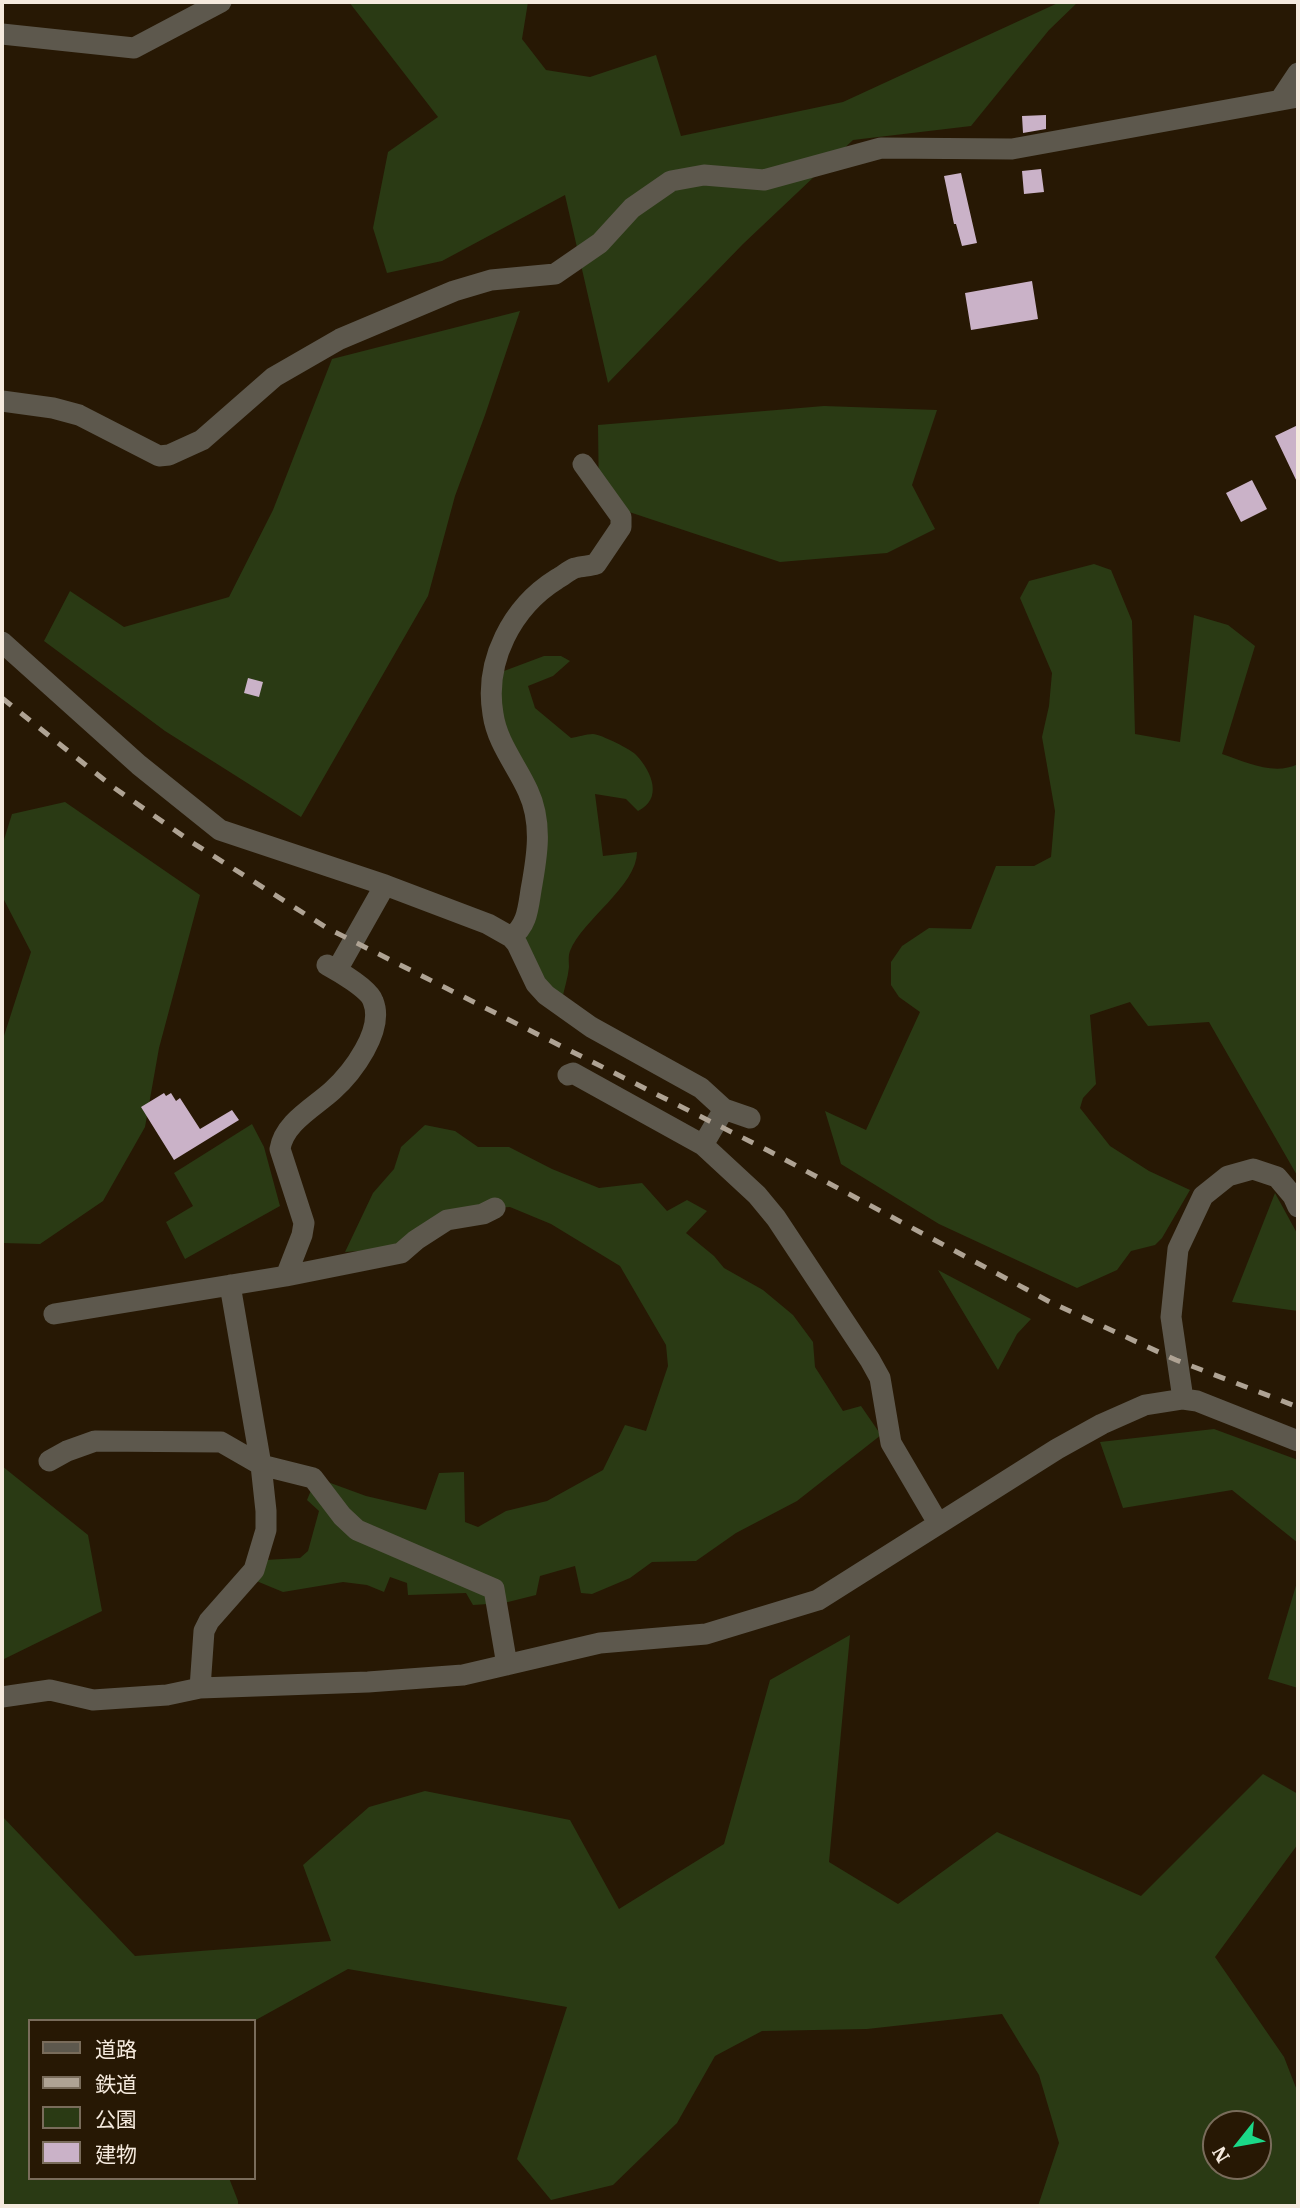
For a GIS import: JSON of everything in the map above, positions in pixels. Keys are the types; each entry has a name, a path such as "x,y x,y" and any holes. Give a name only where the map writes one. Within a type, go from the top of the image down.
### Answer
{"street":[{"path":"2,34 134,48 221,2"},
{"path":"2,401 53,408 79,415 159,456 169,455 202,440 274,377 340,339 454,291 491,281 555,274 600,243 632,208 671,181 704,175 764,180 881,149 1012,149 1289,98 1298,73"},
{"path":"511,937 518,932 526,918 537,857 537,820 528,791 495,726 491,675 503,642 525,604 546,586 575,568 596,564 621,527 619,512 583,464"},
{"path":"2,642 139,765 220,830 385,885 488,924 511,937 517,944 536,984 546,995 591,1027 701,1088 724,1109 750,1118"},
{"path":"286,1276 302,1236 304,1223 280,1149 282,1137 344,1079 359,1059 374,1026 373,1000 334,967 369,915 385,885"},
{"path":"568,1075 573,1073 703,1145 757,1195 776,1218 880,1378 891,1443 938,1523"},
{"path":"703,1145 724,1109"},
{"path":"1183,1399 1171,1317 1178,1249 1203,1196 1228,1175 1253,1169 1276,1177 1293,1196 1298,1207"},
{"path":"54,1314 286,1276 401,1253 415,1240 447,1220 483,1214 495,1208"},
{"path":"200,1688 204,1631 258,1562 266,1521 261,1465 230,1285"},
{"path":"2,1697 50,1690 93,1700 167,1695 200,1688 449,1676 600,1643 706,1634 818,1600 1057,1449 1102,1424 1145,1405 1183,1399 1197,1401 1298,1441"},
{"path":"49,1461 95,1441 221,1442 261,1465 313,1478 342,1516 357,1530 494,1588 506,1665"}],"green space":[{"path":"349,2 528,2 522,39 546,70 590,77 656,55 681,136 843,102 1060,2 1078,2 1049,30 971,126 853,140 743,244 608,383 565,195 442,261 387,273 373,228 388,152 438,117"},
{"path":"520,311 455,496 428,596 301,817 165,731 44,641 70,591 124,627 229,597 273,510 332,359"},
{"path":"824,406 937,410 912,485 935,529 887,553 780,562 599,502 598,425"},
{"path":"1094,564 1111,570 1132,621 1135,734 1180,742 1194,615 1228,625 1255,646 1222,754 1270,768 1279,769 1298,764 1298,1177 1209,1022 1148,1026 1130,1002 1090,1015 1096,1084 1083,1098 1080,1108 1110,1146 1149,1171 1190,1190 1162,1238 1155,1245 1131,1251 1117,1270 1077,1288 939,1224 841,1164 825,1111 866,1130 920,1012 899,997 891,985 891,962 902,946 929,928 971,929 996,866 1034,866 1051,857 1055,811 1042,737 1049,706 1052,673 1020,598 1029,581"},
{"path":"544,656 561,656 570,661 553,676 528,686 535,708 571,738 597,735 634,753 647,770 653,793 646,806 638,811 626,799 595,794 603,856 637,852 635,865 619,890 576,939 570,951 562,1000 549,992 521,945 542,857 502,736 495,689 504,671"},
{"path":"65,802 200,895 159,1048 145,1127 103,1201 40,1244 2,1243 2,1042 31,952 2,896 2,846 12,814"},
{"path":"252,1124 264,1147 280,1206 185,1259 166,1222 193,1206 174,1173"},
{"path":"425,1125 455,1131 478,1147 509,1147 552,1169 599,1188 642,1183 667,1211 687,1200 707,1211 686,1233 724,1268 763,1290 793,1315 813,1342 815,1367 843,1411 861,1406 881,1435 797,1501 736,1533 696,1561 652,1562 630,1578 592,1594 581,1593 575,1566 540,1576 536,1595 504,1603 473,1605 466,1593 408,1595 407,1583 390,1577 384,1592 367,1585 343,1582 283,1592 254,1580 265,1560 300,1558 308,1551 319,1511 307,1500 314,1483 325,1481 366,1496 426,1510 439,1473 464,1472 465,1522 478,1527 506,1511 547,1501 603,1470 625,1425 646,1431 668,1366 666,1345 620,1266 551,1224 510,1207 480,1209 399,1248 345,1252 373,1193 394,1169 401,1147"},
{"path":"1275,1193 1298,1235 1298,1311 1232,1302"},
{"path":"938,1270 1031,1319 1017,1334 998,1370"},
{"path":"1214,1429 1298,1460 1298,1543 1232,1490 1123,1508 1100,1442"},
{"path":"2,1466 88,1535 102,1611 2,1660"},
{"path":"1298,1579 1298,1688 1268,1679"},
{"path":"850,1635 829,1862 898,1904 997,1832 1141,1896 1263,1774 1298,1794 1298,1844 1215,1957 1284,2057 1298,2093 1298,2206 1038,2206 1059,2143 1039,2075 1002,2014 867,2029 762,2031 715,2056 677,2123 613,2185 551,2200 517,2159 567,2007 348,1969 256,2020 28,2019 28,2180 230,2180 238,2206 2,2206 2,1816 135,1956 331,1941 303,1865 369,1807 425,1791 570,1820 619,1909 724,1844 770,1680"}],"building":[{"path":"1046,115 1046,129 1023,133 1022,116"},
{"path":"1041,169 1044,192 1024,194 1022,171"},
{"path":"961,173 977,243 962,246 954,224 944,176"},
{"path":"1032,281 1038,319 971,330 965,293"},
{"path":"1298,425 1298,484 1275,436"},
{"path":"1252,480 1267,509 1241,522 1226,493"},
{"path":"248,678 263,682 259,697 244,693"},
{"path":"164,1093 166,1096 171,1093 176,1101 180,1098 200,1129 232,1110 239,1120 174,1160 141,1107"}],"railway":[{"path":"2,698 113,787 193,843 327,928 767,1150 1050,1302 1176,1360 1298,1407"}]}
